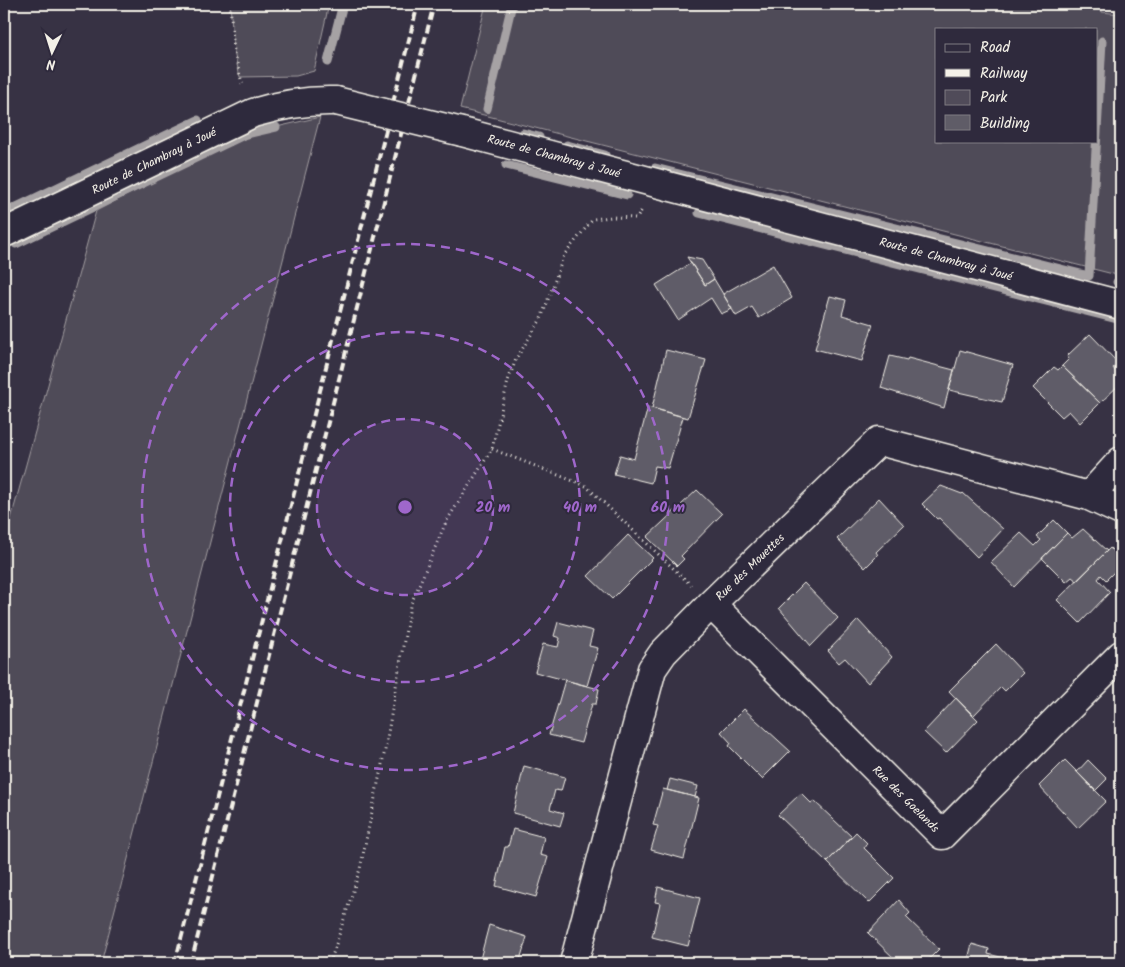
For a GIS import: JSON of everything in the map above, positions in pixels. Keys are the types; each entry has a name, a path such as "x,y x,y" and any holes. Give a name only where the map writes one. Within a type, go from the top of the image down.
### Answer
{"street":[{"name":"Route de Chambray à Joué","path":"4,234 253,114 280,105 307,100 336,101 462,132 1121,305"},
{"name":"Rue des Mouettes","path":"574,963 652,669 663,653 711,604 879,441 1090,496"},
{"path":"1121,461 1090,496 1121,511"},
{"name":"Rue des Goelands","path":"711,604 942,835 1121,655"}],"path":[{"path":"230,4 233,44 238,74 253,114"},
{"path":"330,963 360,869 385,750 410,606 446,522 492,449 508,382 516,359 541,319 564,255 594,219 612,217 637,218 655,183"},
{"path":"492,449 586,486 711,604"}],"green space":[{"path":"230,4 329,4 314,71 296,76 240,77 234,52"},
{"path":"486,4 1100,4 1102,12 1121,14 1121,276 460,109"},
{"path":"320,117 101,963 4,963 4,544 96,211 246,134"}],"building":[{"path":"687,257 702,260 714,279 705,285"},
{"path":"691,263 705,285 714,279 732,309 721,314 711,298 678,320 656,285"},
{"path":"773,265 792,298 759,318 752,307 736,316 723,294"},
{"path":"830,296 846,300 842,315 873,324 862,361 815,349"},
{"path":"1090,334 1118,363 1113,368 1121,378 1121,383 1100,403 1062,366 1069,359 1067,356"},
{"path":"666,350 706,360 688,418 652,408"},
{"path":"960,350 1013,365 1002,402 949,390"},
{"path":"890,356 907,360 908,358 954,370 944,408 881,388"},
{"path":"1062,366 1100,403 1080,423 1069,411 1062,417 1033,388 1054,367 1058,370"},
{"path":"648,407 683,417 668,468 655,466 651,483 614,474 620,455 634,459"},
{"path":"941,486 963,493 1003,529 977,557 939,518 937,519 922,504"},
{"path":"697,490 722,514 681,556 684,559 677,566 647,537"},
{"path":"879,498 904,525 876,552 878,555 865,568 837,539"},
{"path":"1054,520 1067,533 1014,587 991,562 1021,533 1035,546 1041,540 1037,537"},
{"path":"1083,529 1107,551 1077,581 1072,577 1066,582 1042,558 1067,533 1072,538"},
{"path":"628,535 653,558 612,599 588,576"},
{"path":"1110,548 1121,558 1121,565 1106,580 1101,575 1098,579 1110,592 1080,623 1057,600"},
{"path":"804,583 838,618 811,646 779,608"},
{"path":"858,620 892,657 868,683 845,658 839,663 828,651"},
{"path":"558,622 593,631 589,646 598,648 587,686 535,672 543,644 558,647 560,638 554,636"},
{"path":"996,644 1023,673 1005,691 1001,687 973,716 949,691"},
{"path":"565,680 599,689 596,704 592,704 581,743 549,735"},
{"path":"956,698 978,720 946,753 924,732"},
{"path":"744,709 790,751 762,779 729,746 731,743 721,732"},
{"path":"1065,760 1106,801 1078,828 1039,786"},
{"path":"1088,760 1107,779 1095,791 1077,772"},
{"path":"524,766 565,777 561,791 555,790 550,809 564,813 560,826 513,813"},
{"path":"670,779 698,786 695,797 667,790"},
{"path":"663,789 699,798 684,859 651,850 658,826 653,825"},
{"path":"801,793 811,803 814,801 852,837 827,862 778,815"},
{"path":"513,829 544,837 540,855 548,857 536,897 496,886 505,847 508,847"},
{"path":"856,832 867,843 864,848 894,878 869,903 827,862"},
{"path":"658,887 700,898 688,946 652,937 660,903 655,902"},
{"path":"899,900 910,913 906,917 939,949 925,963 899,963 868,933"},
{"path":"489,925 527,937 519,963 479,963"},
{"path":"972,944 989,949 988,954 1025,963 967,963"}],"waterway":[{"path":"328,62 343,4"},
{"path":"487,109 512,4"},
{"path":"1098,113 1102,41"},
{"path":"4,213 198,120"},
{"path":"16,244 246,134 276,127"},
{"path":"523,133 539,137"},
{"path":"655,168 1089,276 1096,142"},
{"path":"567,145 605,155"},
{"path":"506,165 627,195"},
{"path":"699,213 1121,320"},
{"path":"1117,282 1121,283"}],"railway":[{"path":"175,963 418,4"},
{"path":"191,963 434,4"}]}
